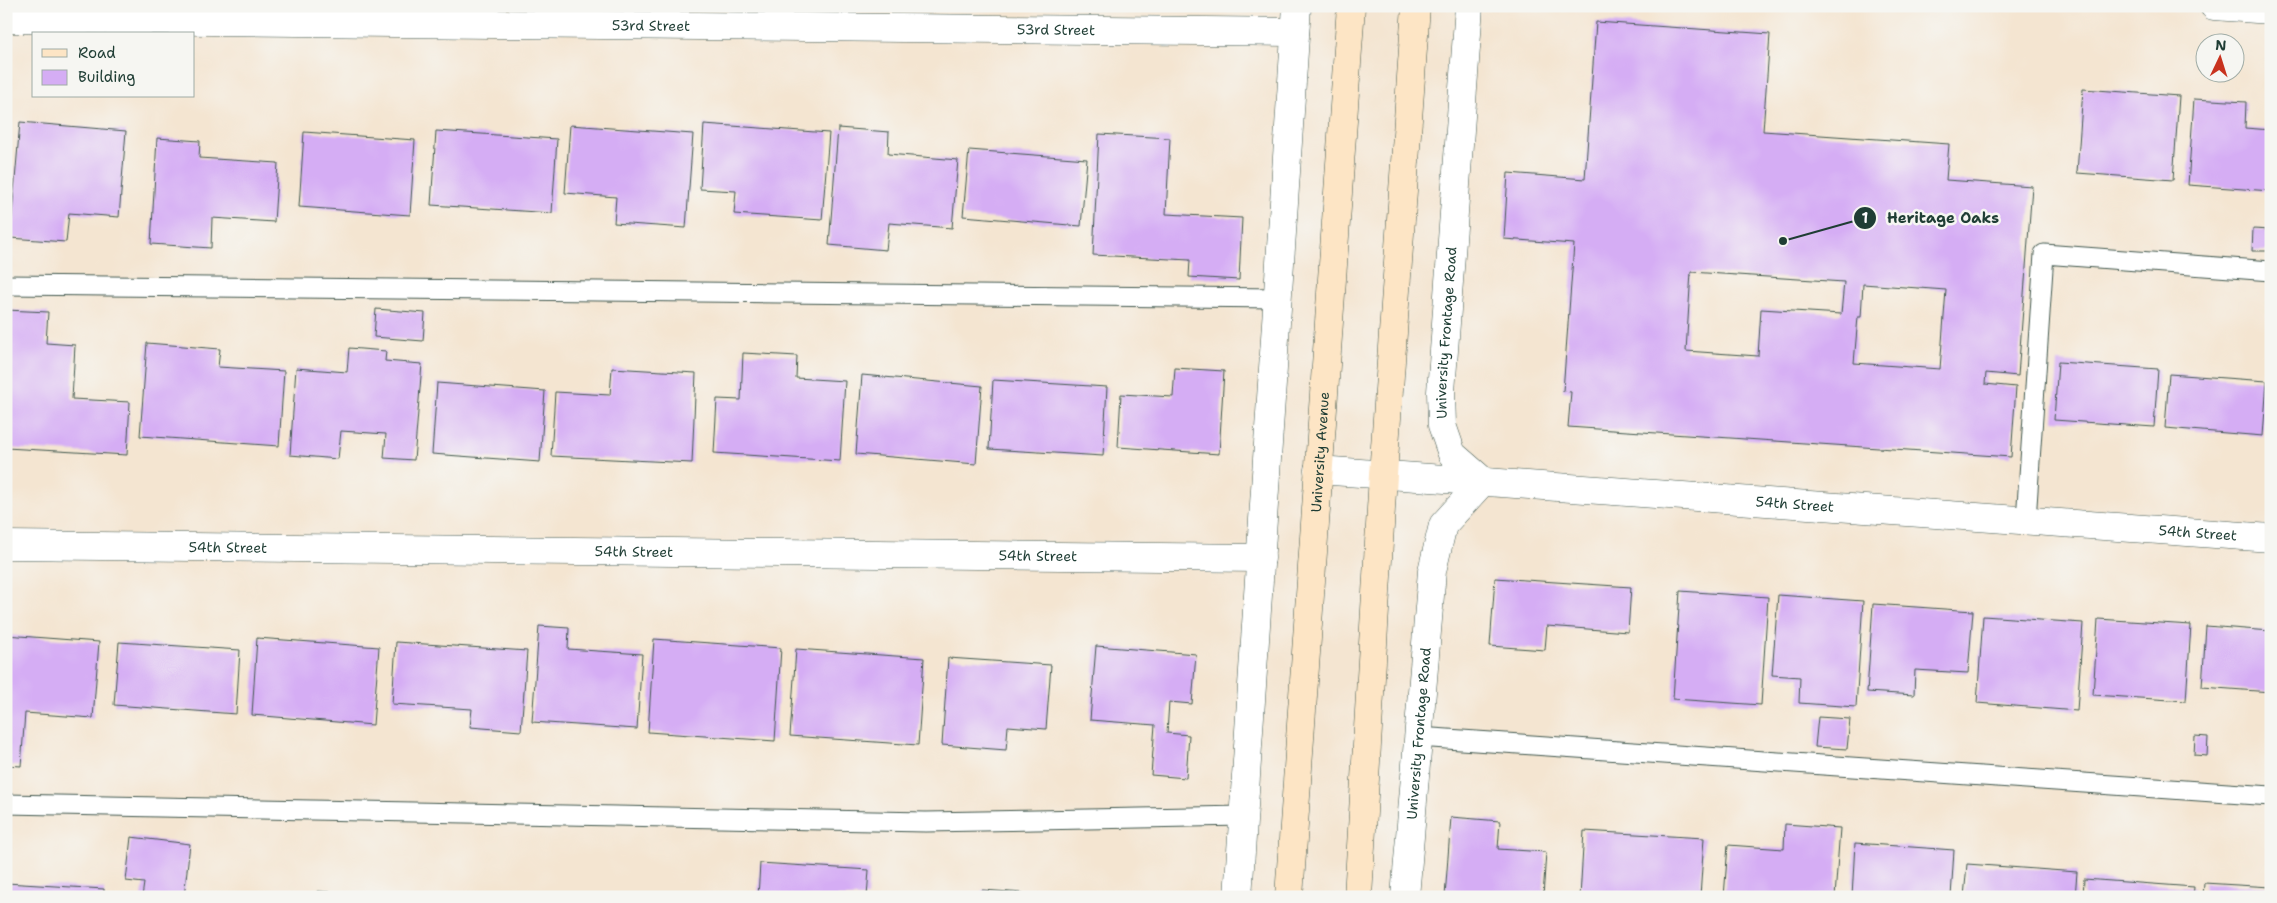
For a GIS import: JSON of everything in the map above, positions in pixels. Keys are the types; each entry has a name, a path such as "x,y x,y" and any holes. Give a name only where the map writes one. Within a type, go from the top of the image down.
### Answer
{"main road":[{"name":"University Avenue","path":"1289,897 1351,6"},
{"path":"1358,897 1383,475 1416,6"}],"street":[{"name":"University Frontage Road","path":"1404,897 1432,571 1443,525 1484,481 1452,454 1442,425 1441,392 1469,6"},
{"path":"2214,6 2271,10"},
{"name":"53rd Street","path":"6,19 1296,19"},
{"path":"1238,897 1296,19"},
{"name":"54th Street","path":"1318,470 2271,538"},
{"name":"54th Street","path":"6,545 1261,558"}],"lane":[{"path":"2026,520 2044,254 2271,271"},
{"path":"6,285 1278,298"},
{"path":"1418,737 2271,796"},
{"path":"6,804 926,822 1243,816"}],"building":[{"path":"1596,22 1770,34 1763,131 1949,144 1946,180 2032,186 2018,376 1986,373 1985,384 2016,387 2011,457 1568,427 1571,392 1563,391 1574,244 1504,239 1508,173 1585,179","holes":["1691,272 1844,282 1841,314 1761,309 1758,356 1686,351","1863,284 1946,290 1940,369 1854,363 1858,317 1861,317"]},
{"path":"2083,89 2179,96 2173,180 2077,173"},
{"path":"2194,99 2246,102 2245,128 2271,130 2271,191 2188,185"},
{"path":"20,122 126,131 119,217 69,213 66,242 10,238"},
{"path":"704,124 829,133 822,220 734,214 736,191 700,189"},
{"path":"570,125 693,134 686,228 614,223 616,197 565,193"},
{"path":"838,128 889,132 888,154 958,160 952,228 889,223 886,250 829,245"},
{"path":"436,131 557,139 552,213 431,205"},
{"path":"304,132 415,140 410,215 299,207"},
{"path":"1099,134 1170,138 1166,214 1242,218 1239,280 1189,277 1190,260 1093,255"},
{"path":"157,138 200,141 199,158 278,163 274,222 212,218 211,248 151,244"},
{"path":"969,150 1087,159 1081,226 963,216"},
{"path":"2253,229 2271,230 2271,251 2252,251"},
{"path":"376,309 425,313 423,341 374,337"},
{"path":"6,310 48,312 46,343 75,345 72,399 130,402 127,455 6,448"},
{"path":"147,343 220,349 218,367 284,371 279,446 140,436"},
{"path":"349,348 386,351 385,361 422,364 414,460 384,458 386,434 341,431 338,459 290,455 296,368 347,372"},
{"path":"743,353 797,356 796,378 845,381 840,461 714,453 717,399 741,400"},
{"path":"2058,362 2158,369 2154,427 2054,420"},
{"path":"612,368 696,373 692,463 551,456 555,392 610,395"},
{"path":"1175,368 1224,371 1219,454 1118,447 1121,394 1173,397"},
{"path":"2169,374 2267,381 2263,436 2165,428"},
{"path":"862,375 982,386 976,464 856,454"},
{"path":"993,380 1107,387 1103,456 989,449"},
{"path":"437,383 545,391 540,462 432,454"},
{"path":"1495,578 1631,587 1628,632 1547,626 1545,650 1490,646"},
{"path":"1680,591 1768,597 1761,705 1673,699"},
{"path":"1778,595 1863,601 1856,707 1799,703 1800,677 1772,675"},
{"path":"1873,604 1973,611 1968,673 1915,670 1914,695 1867,692"},
{"path":"1983,616 2083,623 2077,711 1977,703"},
{"path":"2098,619 2191,625 2186,701 2093,695"},
{"path":"539,626 569,628 568,649 642,654 637,729 532,722"},
{"path":"2206,626 2271,631 2271,692 2202,687"},
{"path":"6,635 99,642 93,718 25,713 21,766 6,765"},
{"path":"257,638 379,647 373,725 252,715"},
{"path":"654,639 781,648 775,741 648,732"},
{"path":"119,642 240,650 236,714 114,705"},
{"path":"396,642 527,651 521,731 470,727 472,709 392,704"},
{"path":"1096,646 1196,654 1192,704 1169,702 1167,733 1189,735 1186,778 1151,775 1155,725 1090,720"},
{"path":"796,649 924,658 918,745 790,736"},
{"path":"948,658 1051,665 1046,729 1008,726 1006,750 942,745"},
{"path":"1818,717 1850,719 1847,749 1815,747"},
{"path":"2195,736 2208,737 2207,756 2194,755"},
{"path":"1451,817 1500,821 1498,849 1546,852 1543,897 1445,897"},
{"path":"1785,824 1840,828 1835,897 1724,897 1728,845 1784,849"},
{"path":"1584,831 1704,838 1700,897 1580,897"},
{"path":"131,837 190,844 184,897 142,897 144,883 126,881"},
{"path":"1855,843 1954,850 1951,897 1852,897"},
{"path":"760,863 869,870 867,897 758,897"},
{"path":"1967,864 2077,872 2075,897 1964,897"},
{"path":"2084,879 2194,887 2193,897 2083,897"},
{"path":"6,883 104,889 104,897 6,897"},
{"path":"2204,883 2271,887 2271,897 2203,897"},
{"path":"982,890 1023,893 1023,897 981,897"},
{"path":"317,891 376,895 376,897 317,897"}],"place":[{"name":"Heritage Oaks","path":"1783,241"}]}
